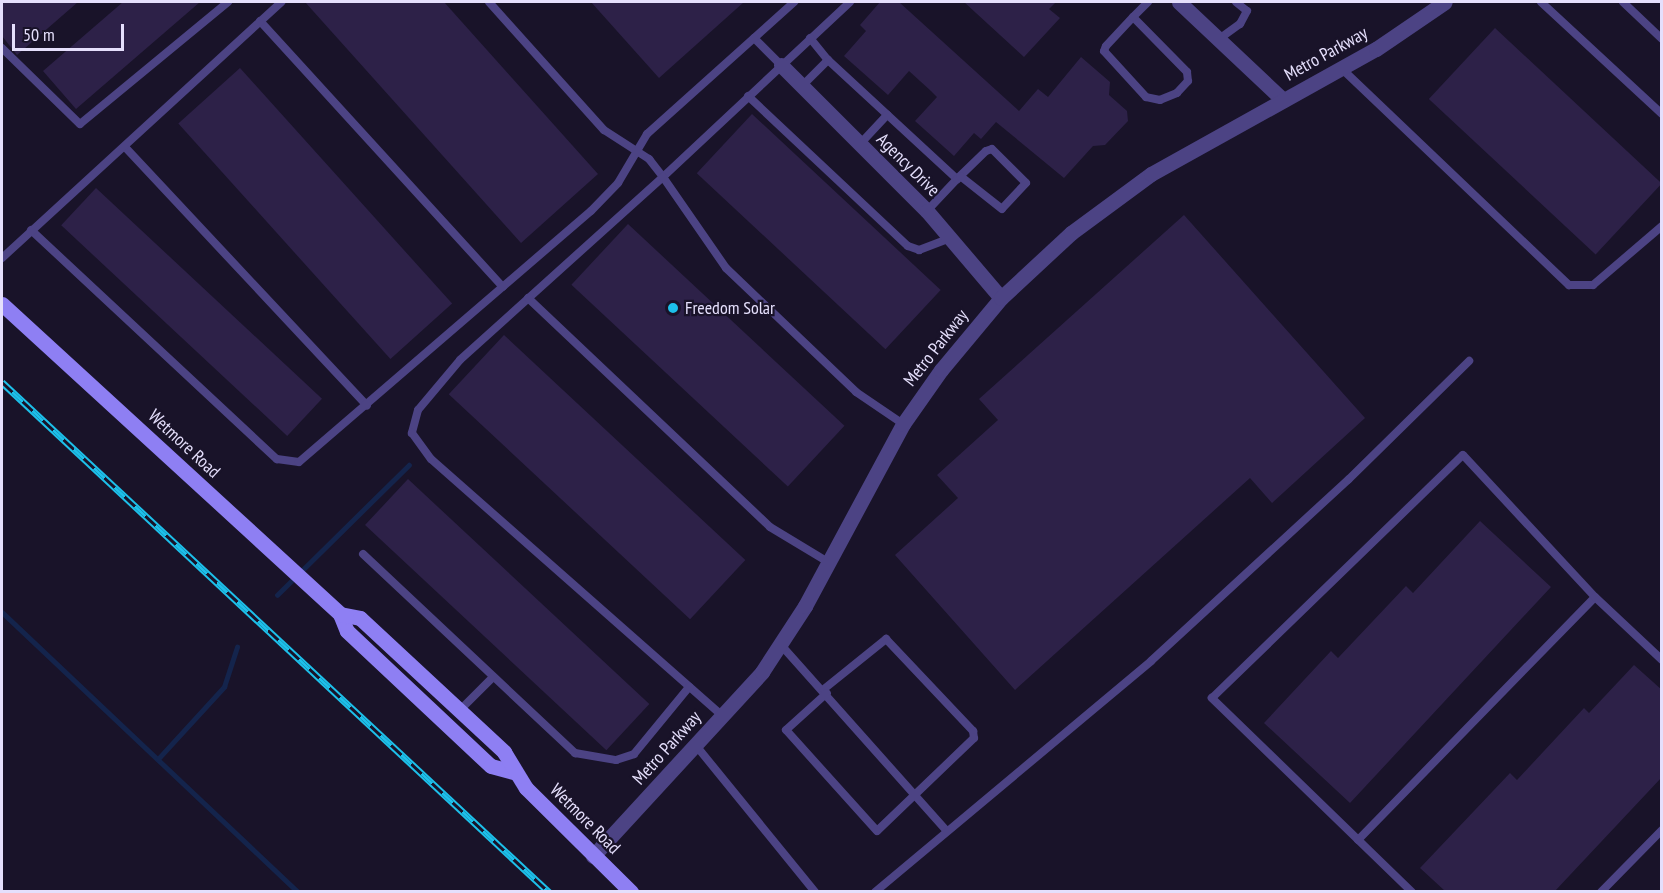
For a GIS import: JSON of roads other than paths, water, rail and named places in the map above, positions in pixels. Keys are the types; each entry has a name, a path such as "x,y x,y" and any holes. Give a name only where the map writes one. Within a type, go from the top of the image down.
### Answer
{"main road":[{"name":"Wetmore Road","path":"2,304 340,614 347,631 491,766 513,772"},
{"name":"Wetmore Road","path":"340,614 360,618 504,752 513,772 593,856 631,891"}],"street":[{"path":"1179,2 1283,100"},
{"name":"Metro Parkway","path":"593,856 698,748 781,645 903,424 941,370 1001,298 1071,233 1151,174 1341,68 1445,2"},
{"name":"Agency Drive","path":"781,65 927,211 1001,298"}],"lane":[{"path":"2,48 80,124 228,2"},
{"path":"2,258 281,2"},
{"path":"489,2 604,130 637,151 663,177 726,268 856,392 903,424"},
{"path":"31,230 277,459 307,459 503,288 618,183 647,134 794,2"},
{"path":"722,716 431,459 412,433 426,398 528,298 663,177 850,2"},
{"path":"1133,17 1187,72 1188,81 1177,93 1160,100 1146,97 1104,51 1133,17 1148,2"},
{"path":"1219,39 1240,24 1247,11 1236,2"},
{"path":"1541,2 1662,114"},
{"path":"1623,2 1662,39"},
{"path":"260,21 503,288"},
{"path":"754,38 781,65"},
{"path":"810,38 828,60 887,115 959,177 1002,209 1026,183 992,149 959,177 927,211"},
{"path":"802,87 828,60"},
{"path":"1341,68 1569,285 1593,285 1662,226"},
{"path":"748,96 908,246 919,250 950,238"},
{"path":"860,144 887,115"},
{"path":"125,147 367,406"},
{"path":"528,298 770,527 828,562"},
{"path":"875,891 1239,582 1469,361"},
{"path":"1412,891 1212,698 1463,454 1595,597 1662,660"},
{"path":"363,554 576,753 603,759 634,754 689,687"},
{"path":"1358,840 1595,597"},
{"path":"886,639 973,731 966,749 916,795 877,831 786,730 825,691 886,639"},
{"path":"781,645 825,691 947,831"},
{"path":"459,711 493,677"},
{"path":"698,748 815,891"},
{"path":"1601,891 1662,830"}],"waterway":[{"path":"277,595 409,465"},
{"path":"2,612 298,892"},
{"path":"158,759 224,687 237,647"}],"railway":[{"path":"2,382 549,892"}],"place":[{"name":"Freedom Solar","path":"673,308"}]}
